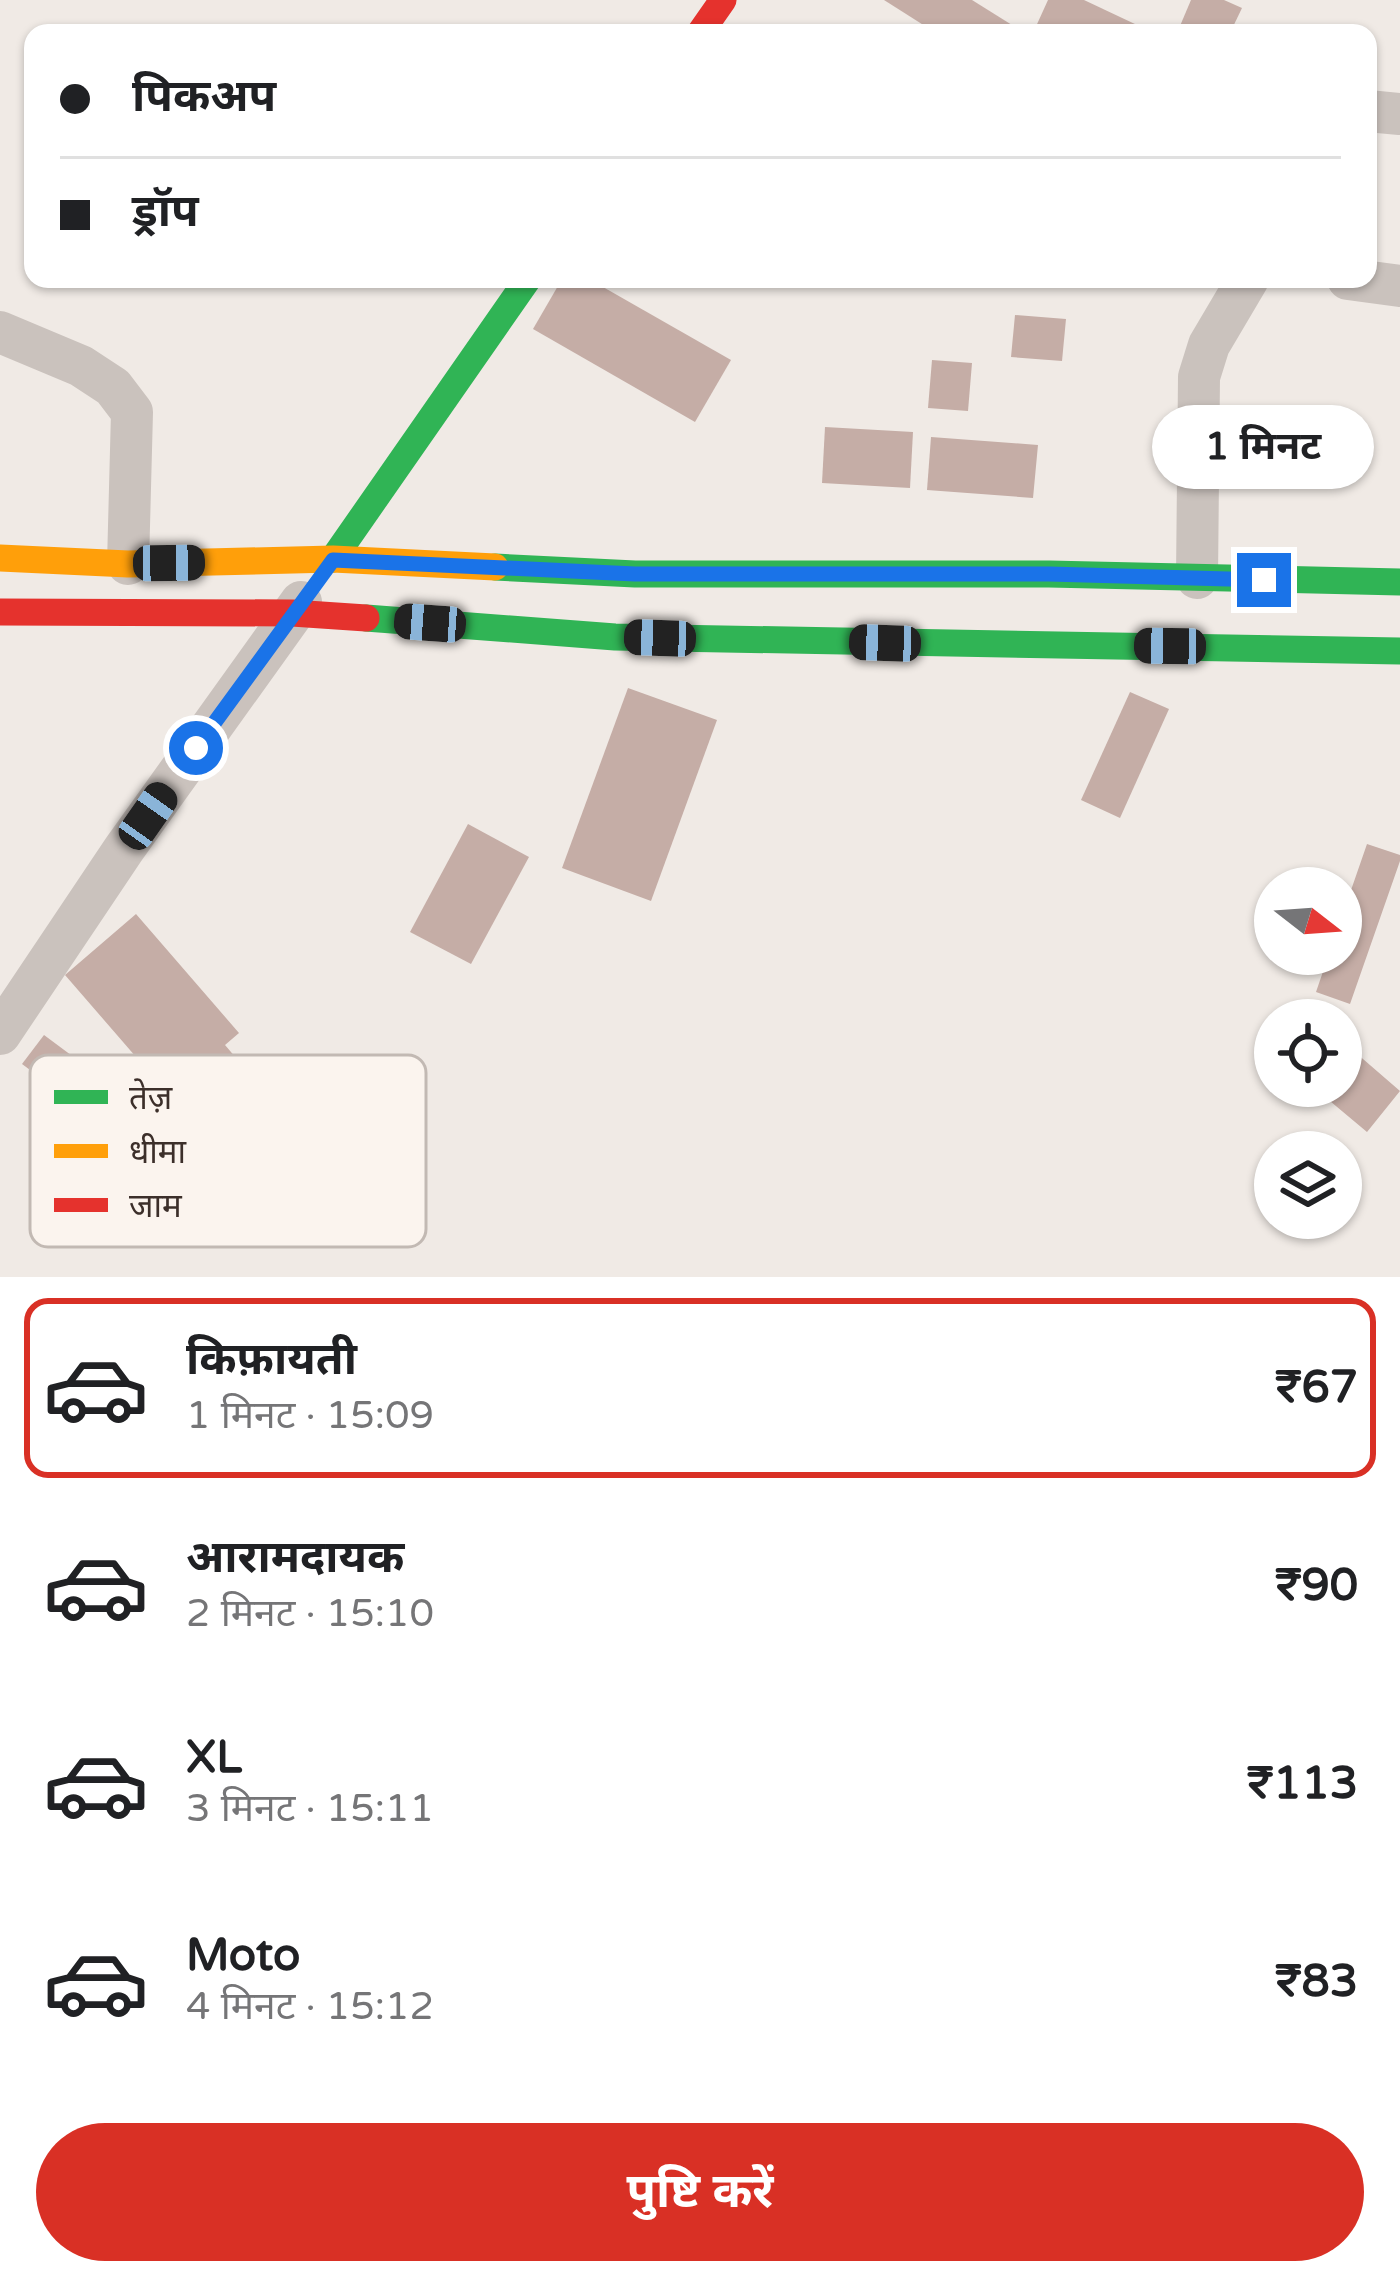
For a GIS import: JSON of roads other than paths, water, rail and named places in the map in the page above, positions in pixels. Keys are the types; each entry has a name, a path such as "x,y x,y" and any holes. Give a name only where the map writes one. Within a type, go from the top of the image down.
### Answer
{"main road":[{"path":"333,560 522,288"},
{"path":"0,558 128,564 333,560 635,574 1400,582"},
{"path":"0,612 292,614 615,637 1400,652"}],"street":[{"path":"1197,578 1199,377 1209,345 1243,288"},
{"path":"0,332 81,366 113,387 132,412 128,564"},
{"path":"0,1034 333,560"}]}
